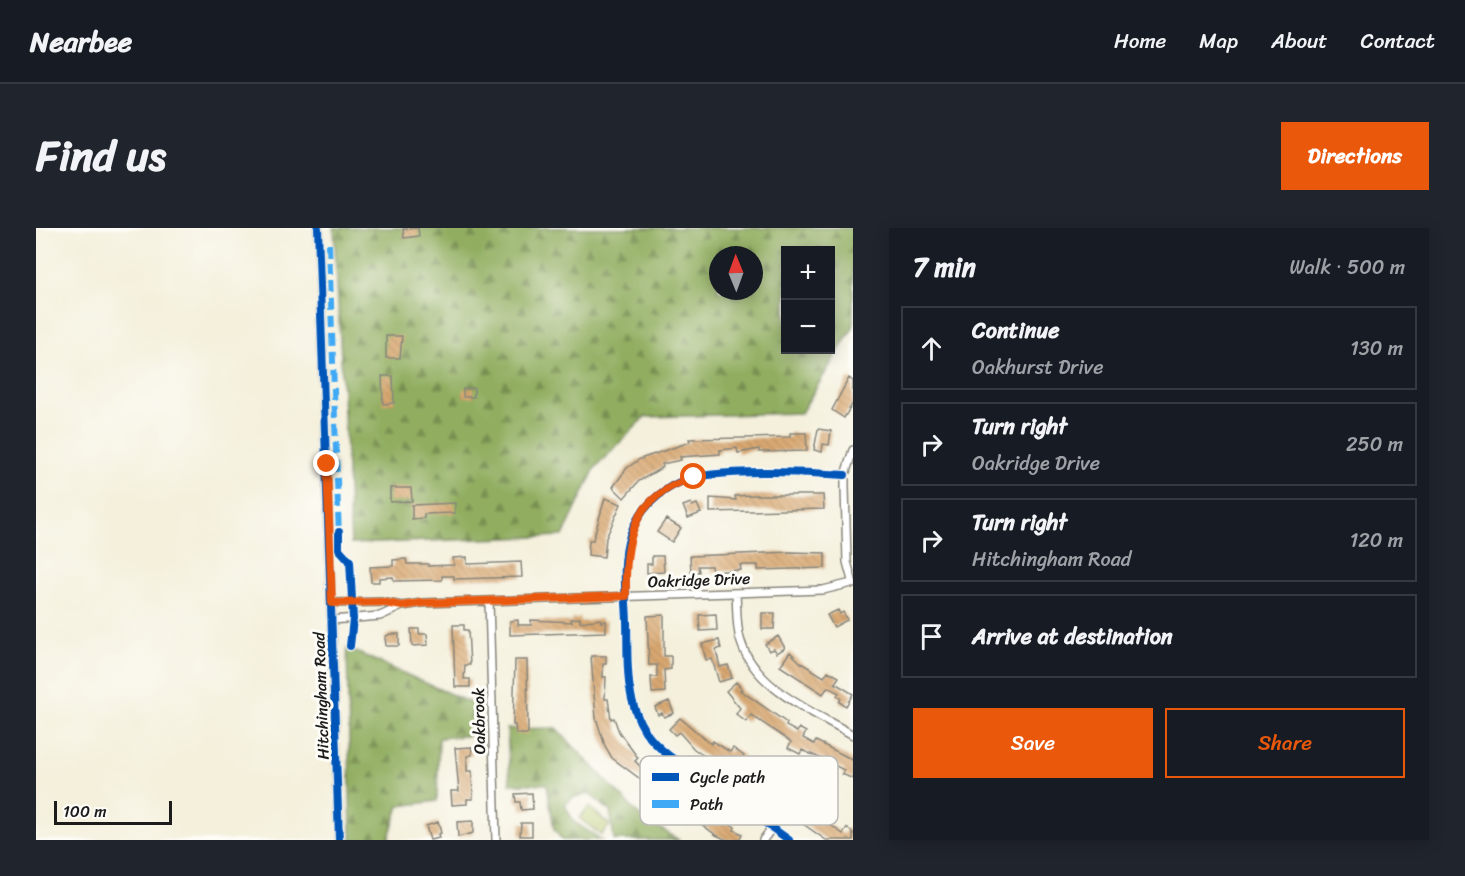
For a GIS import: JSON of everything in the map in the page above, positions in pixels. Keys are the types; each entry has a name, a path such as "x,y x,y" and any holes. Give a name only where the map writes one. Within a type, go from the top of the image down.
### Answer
{"street":[{"name":"Hitchingham Road","path":"318,228 339,840"},
{"path":"853,450 845,475 847,562 853,583"},
{"path":"670,756 655,744 646,732 630,697 625,558 630,534 645,509 668,488 694,477 801,472 845,475"},
{"name":"Oakridge Drive","path":"332,603 381,602 402,606 823,590 853,583"},
{"path":"736,592 740,638 753,666 782,693 853,735"},
{"name":"Oakbrook","path":"489,601 496,840"},
{"name":"Oakridge Drive","path":"332,620 380,616 402,606"},
{"path":"768,825 789,840"},
{"path":"764,840 772,828"}],"green space":[{"path":"334,228 853,228 853,327 801,413 645,417 595,468 563,536 351,544"},
{"path":"347,648 475,705 476,735 439,738 437,801 399,806 388,840 351,840"},
{"path":"556,728 640,816 640,825 655,825 679,840 614,840 610,811 589,794 574,797 565,805 574,822 602,840 562,840 554,829 547,784 510,784 507,729"},
{"path":"589,807 610,825 601,835 579,818"}],"building":[{"path":"418,228 419,236 404,238 403,229"},
{"path":"386,336 402,336 400,358 386,358"},
{"path":"382,376 393,376 394,403 383,404"},
{"path":"849,378 853,381 853,403 844,418 832,410"},
{"path":"474,388 474,397 463,397 463,389"},
{"path":"818,429 831,431 829,445 823,444 822,452 814,450"},
{"path":"790,433 806,433 807,451 759,452 759,449 738,453 737,448 720,450 720,454 680,457 681,460 662,464 663,467 639,481 624,498 613,487 627,468 640,459 690,442 689,439 790,437"},
{"path":"390,488 411,488 412,501 390,502"},
{"path":"823,495 824,509 710,512 710,498 736,500 735,496"},
{"path":"605,498 621,504 606,538 604,557 588,555 589,540 593,540"},
{"path":"455,503 455,513 424,514 424,518 412,519 412,505"},
{"path":"691,503 692,506 697,504 701,513 688,518 683,506"},
{"path":"666,519 681,528 672,542 657,532"},
{"path":"825,553 825,568 758,570 758,565 740,565 741,570 712,572 711,566 698,566 699,572 691,572 690,556"},
{"path":"652,556 663,556 664,572 647,573 647,564 652,564"},
{"path":"467,557 467,564 521,562 522,577 454,579 454,576 442,576 442,580 394,581 393,577 379,578 379,582 371,582 370,567 393,566 393,560 406,559 407,564 428,564 428,566 454,565 453,558"},
{"path":"838,610 840,614 843,612 847,620 834,627 827,615"},
{"path":"762,613 775,613 774,629 762,629"},
{"path":"716,614 717,630 700,631 699,615"},
{"path":"664,615 664,656 671,656 671,669 664,670 665,692 652,693 651,677 657,677 657,665 649,665 647,616"},
{"path":"580,618 580,622 601,619 601,622 606,621 606,632 510,635 510,621 518,620 518,625 531,625 531,620 572,622 571,619"},
{"path":"453,625 464,625 464,630 468,630 470,665 465,665 464,679 470,679 470,687 455,687"},
{"path":"411,629 419,629 419,634 427,634 428,645 412,646"},
{"path":"390,634 399,634 399,646 386,646 385,637"},
{"path":"778,636 785,648 777,653 774,649 769,651 765,644"},
{"path":"719,640 721,648 716,650 720,667 728,665 732,678 719,682 712,659 706,660 702,644"},
{"path":"790,652 801,663 824,677 828,671 839,677 835,683 853,694 846,706 839,702 841,699 837,696 839,693 828,687 823,694 780,666"},
{"path":"591,656 606,656 606,664 603,664 603,677 606,677 605,699 608,699 611,719 614,718 619,732 638,758 635,761 640,766 640,779 612,758 605,746 596,718"},
{"path":"515,660 527,660 528,734 516,734 515,725 513,725"},
{"path":"736,682 742,689 740,690 787,723 786,726 797,732 799,728 806,732 803,738 814,744 816,741 853,760 853,779 842,774 844,770 838,767 838,756 815,756 802,750 800,754 788,748 791,742 751,715 746,722 736,714 740,708 726,691"},
{"path":"669,701 674,713 664,717 662,713 658,715 655,707"},
{"path":"680,718 711,744 713,741 730,752 733,748 744,756 704,756 694,749 679,732 675,735 669,729"},
{"path":"472,747 472,755 467,756 467,771 472,771 473,799 467,799 467,804 452,805 451,791 459,791 455,748"},
{"path":"532,793 533,809 521,810 520,802 516,802 515,794"},
{"path":"473,821 473,833 458,837 457,822"},
{"path":"438,822 441,833 438,834 439,838 430,840 426,826"},
{"path":"521,823 532,823 532,836 520,836"},
{"path":"702,825 732,825 735,827 734,830 742,834 739,840 727,840"},
{"path":"805,825 830,825 843,834 847,828 853,833 853,840 826,840"}],"marked path":[{"path":"329,244 339,538"}],"cycle path":[{"path":"318,228 339,840"},
{"path":"669,756 652,740 638,718 628,678 626,556 630,535 638,518 665,490 682,481 697,477 716,474 786,472 845,475"},
{"path":"339,532 339,549 350,561 353,619 350,646"},
{"path":"768,825 789,840"}],"route":[{"path":"327,464 332,603 381,602 402,606 422,603 626,596 625,558 630,534 637,521 657,496 668,488 694,477"}]}
